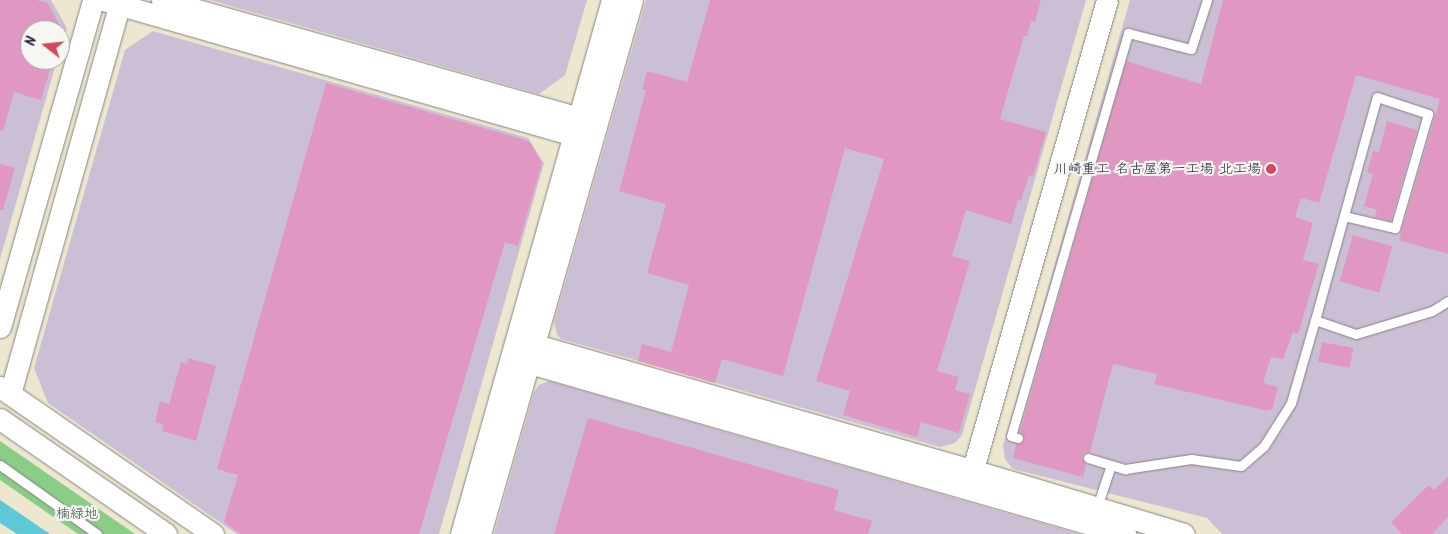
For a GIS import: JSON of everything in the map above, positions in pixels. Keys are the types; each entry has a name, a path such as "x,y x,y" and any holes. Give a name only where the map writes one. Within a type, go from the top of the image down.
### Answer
{"street":[{"path":"0,327 93,0"},
{"path":"162,0 576,127"},
{"path":"480,534 576,127 612,0"},
{"path":"461,534 523,352 632,0"},
{"path":"970,479 1107,0"},
{"path":"213,534 5,391 114,2 576,127"},
{"path":"523,352 1094,516 1184,534"},
{"path":"0,419 166,534"},
{"path":"1094,516 1125,534"}],"lane":[{"path":"1018,438 1010,436 1128,33 1190,49 1207,0"},
{"path":"1088,458 1125,469 1191,459 1241,466 1264,446 1291,403 1377,97 1428,114 1396,228 1344,216"},
{"path":"1315,320 1356,334 1432,311 1448,301"},
{"path":"0,465 97,534"},
{"path":"1094,516 1111,465"}],"shaded area":[{"path":"0,0 51,0 62,20 20,20 20,70 54,70 0,259"},
{"path":"210,0 587,0 565,75 539,94"},
{"path":"646,0 1086,0 962,435 955,443 940,447 561,339 557,334 554,322"},
{"path":"1130,0 1448,0 1448,534 1222,534 1207,518 1013,469 1005,459 1003,446"},
{"path":"153,31 528,138 544,163 439,534 237,534 48,403 34,368 125,50"},
{"path":"549,381 1079,534 494,534 534,392 539,385"}],"green space":[{"name":"楠緑地","path":"0,441 135,534 78,534 0,480"}],"water":[{"path":"0,500 50,534 17,534 0,523"}],"building":[{"path":"0,0 36,0 48,3 57,20 20,20 20,70 50,70 41,100 14,92 3,131 0,130"},
{"path":"710,0 1041,0 1035,22 1031,21 1027,36 1024,36 1000,119 1046,132 1033,176 1029,175 1021,201 1018,200 1011,224 966,210 952,256 970,261 937,371 959,377 955,390 970,394 959,433 921,422 917,437 843,415 850,391 816,381 884,159 845,148 783,376 722,359 715,383 638,361 642,344 671,352 689,285 647,273 666,204 619,191 646,90 642,89 647,71 687,82"},
{"path":"1223,0 1448,0 1448,254 1399,240 1440,99 1356,75 1319,203 1301,198 1295,217 1313,223 1303,260 1319,264 1298,334 1293,332 1283,359 1271,357 1263,383 1278,387 1272,410 1269,409 1268,411 1154,384 1157,374 1113,364 1090,452 1084,453 1082,457 1086,464 1083,477 1013,458 1016,444 1022,443 1024,439 1020,432 1126,61 1201,84"},
{"path":"326,83 529,141 542,163 518,246 505,242 419,534 241,534 224,522 238,475 217,469"},
{"path":"1387,121 1417,130 1391,221 1375,217 1377,210 1364,206 1373,174 1367,172 1373,151 1379,152"},
{"path":"0,164 15,168 3,210 0,210"},
{"path":"1353,235 1392,246 1379,292 1340,281"},
{"path":"1322,342 1353,348 1350,368 1318,362"},
{"path":"188,358 216,366 196,441 162,431 164,424 155,422 160,401 169,404 181,362 187,364"},
{"path":"588,418 839,490 834,510 872,521 868,534 554,534"},
{"path":"1448,477 1448,517 1432,534 1402,534 1391,522 1429,485 1434,490"}],"place":[{"name":"川崎重工 名古屋第一工場 北工場","path":"1271,169"}]}
